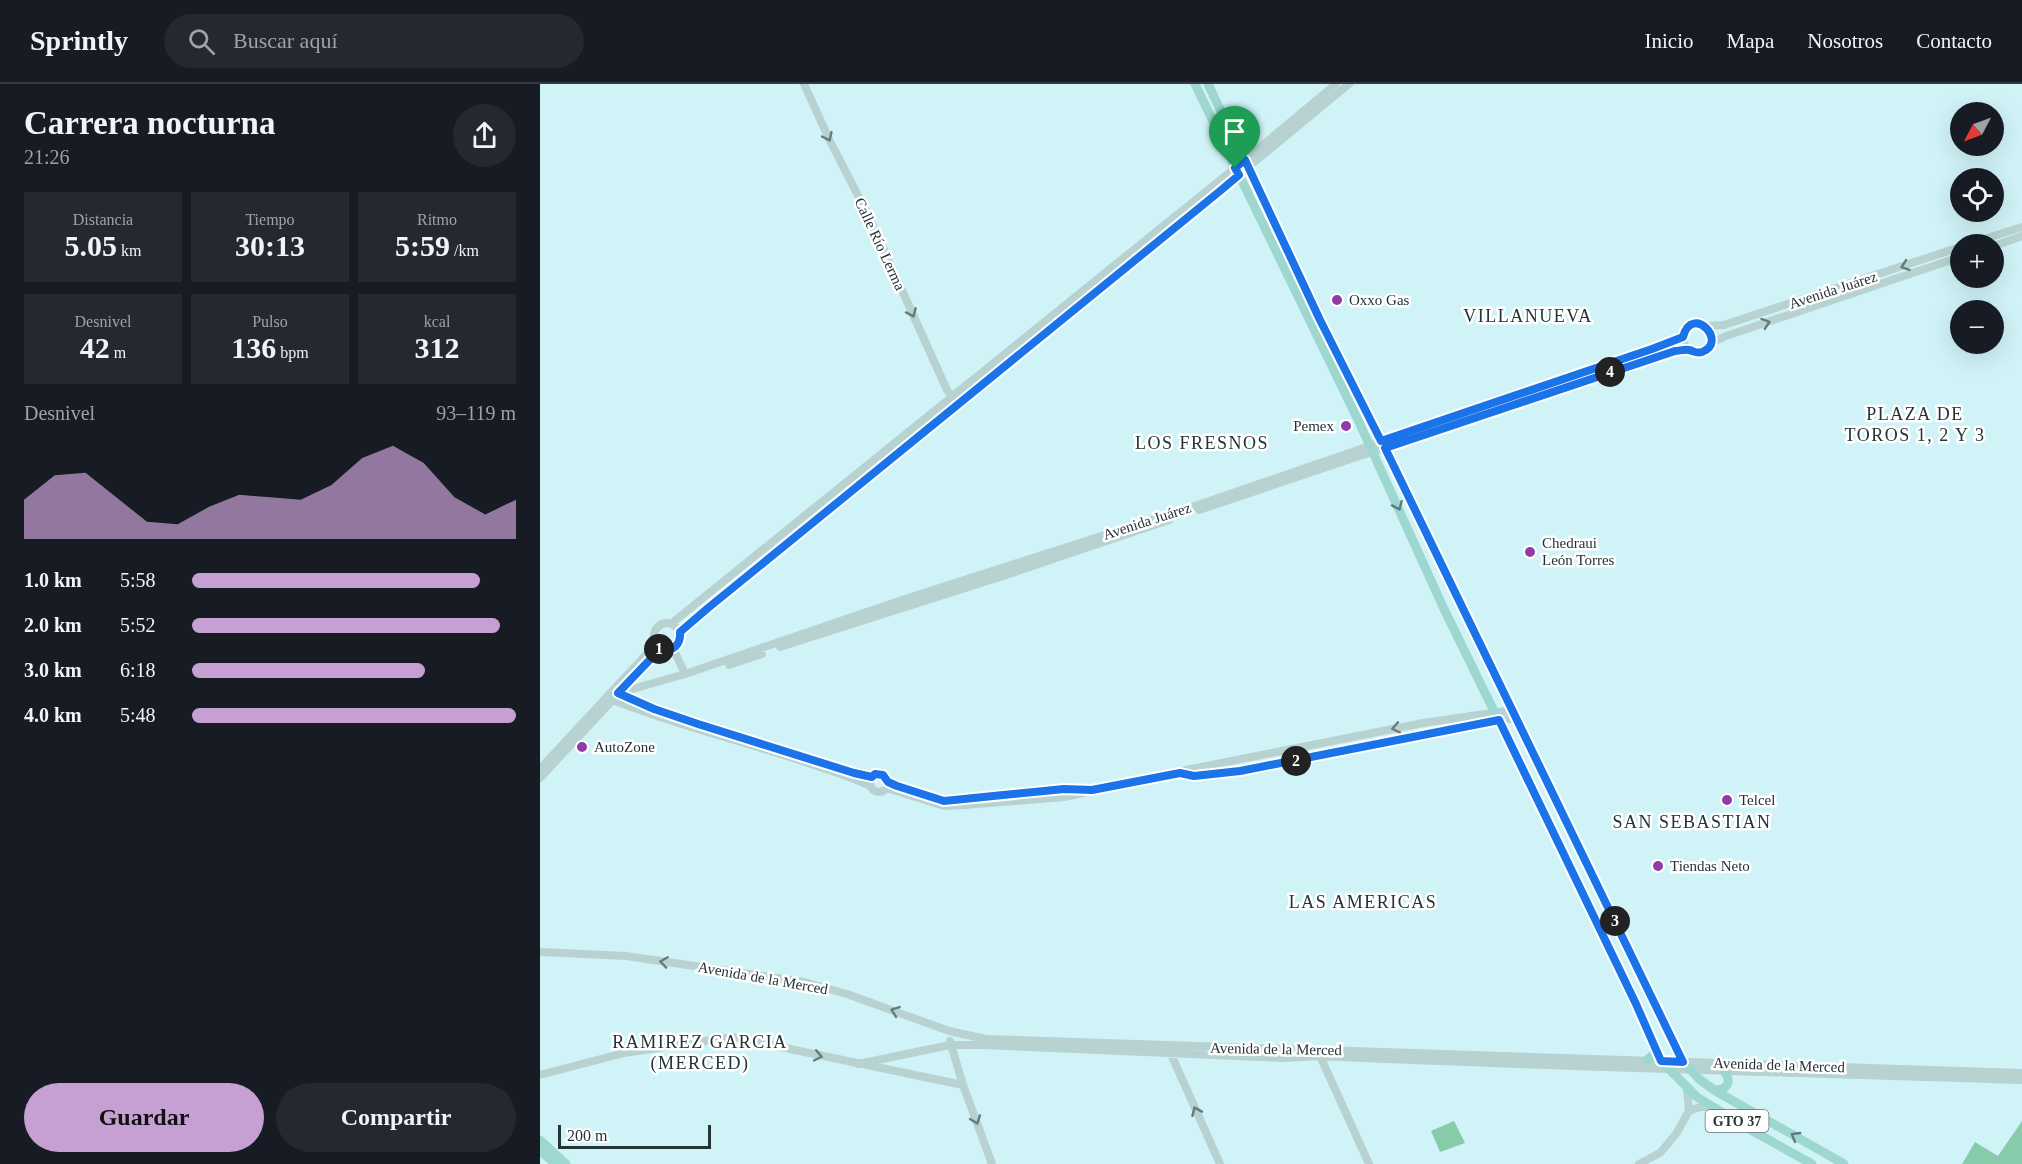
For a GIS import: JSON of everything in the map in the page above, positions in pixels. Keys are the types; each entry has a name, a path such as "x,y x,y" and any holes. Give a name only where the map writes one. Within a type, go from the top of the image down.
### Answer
{"main road":[{"name":"GTO 37","path":"1195,84 1372,449 1449,619 1610,948 1661,1061 1688,1088 1713,1107 1812,1164"},
{"name":"GTO 37","path":"1208,84 1320,320 1383,444 1686,1066 1714,1090 1844,1164"},
{"path":"1449,619 1457,625 1481,673"},
{"path":"1610,948 1620,946 1625,941"},
{"path":"1616,962 1623,956 1632,956"},
{"path":"1647,1060 1653,1055 1656,1046"},
{"path":"1714,1090 1724,1088 1729,1083 1724,1071"},
{"path":"540,1140 566,1164"},
{"path":"540,1150 555,1164"}],"street":[{"name":"Calle Río Lerma","path":"804,84 868,215 947,390 955,400"},
{"path":"1246,164 1336,84"},
{"path":"672,623 680,632 680,641 673,648 666,649 659,646 654,637 656,629 662,623 672,623 955,400 1237,171 1349,84"},
{"path":"2000,234 2022,227"},
{"path":"2004,243 2022,237"},
{"name":"Avenida Juárez","path":"1705,326 1724,325 1950,250"},
{"name":"Avenida Juárez","path":"1711,343 1950,260"},
{"path":"1691,325 1705,326 1711,334 1711,343 1706,350 1701,352 1688,350 1683,343 1685,330 1691,325"},
{"name":"Avenida Juárez","path":"616,695 979,584 1372,449 1683,337"},
{"name":"Avenida Juárez","path":"1383,444 1675,351 1688,350"},
{"path":"680,632 955,400"},
{"name":"Avenida Juárez","path":"616,695 686,674 902,600 1372,449"},
{"path":"540,778 659,646"},
{"path":"673,648 686,674"},
{"path":"616,695 698,724 854,773 872,777 875,774 883,775 888,785 944,806 1064,797 1186,770 1423,723 1514,714"},
{"path":"540,769 616,695"},
{"path":"616,695 652,715 853,778 870,786 878,793 888,785"},
{"path":"1180,773 1194,776 1240,771 1351,750 1476,719"},
{"path":"1238,760 1240,771"},
{"path":"870,786 872,777"},
{"name":"Avenida de la Merced","path":"540,952 626,956 804,982 847,994 950,1031 986,1039 1647,1060 1724,1071 2022,1080"},
{"path":"950,1031 950,1045 992,1164"},
{"path":"540,1075 624,1053 733,1036 963,1085"},
{"name":"Avenida de la Merced","path":"858,1064 950,1045 1284,1058 1320,1056 1669,1069 1686,1066 1775,1064 2022,1073"},
{"path":"1170,1052 1220,1164"},
{"path":"1320,1056 1369,1164"},
{"path":"1639,1164 1665,1148 1689,1111 1688,1088"},
{"path":"1689,1111 1701,1107 1713,1107"}],"green space":[{"path":"1454,1121 1465,1143 1440,1152 1431,1131"},
{"path":"2022,1121 2022,1164 1962,1164 1975,1142 1998,1156"}],"place":[{"name":"Oxxo Gas","path":"1337,300"},
{"name":"Pemex","path":"1346,426"},
{"name":"Chedraui León Torres","path":"1530,552"},
{"name":"AutoZone","path":"582,747"},
{"name":"Telcel","path":"1727,800"},
{"name":"Tiendas Neto","path":"1658,866"}],"district":[{"name":"VILLANUEVA","path":"1528,316"},
{"name":"PLAZA DE TOROS 1, 2 Y 3","path":"1915,424"},
{"name":"LOS FRESNOS","path":"1202,443"},
{"name":"SAN SEBASTIAN","path":"1692,822"},
{"name":"LAS AMERICAS","path":"1363,902"},
{"name":"RAMIREZ GARCIA (MERCED)","path":"700,1052"}],"route":[{"path":"1245,160 1320,320 1381,441 1652,349 1683,337 1685,330 1691,325 1702,324 1709,330 1711,343 1706,350 1701,352 1675,351 1385,448 1683,1062 1661,1061 1656,1046 1499,720 1240,771 1194,776 1180,773 1092,790 1064,789 944,801 897,786 888,782 885,776 880,774 872,777 854,773 698,724 654,709 618,693 661,648 670,649 676,646 681,638 680,632 708,608 1239,175 1235,168 1245,160"}]}
